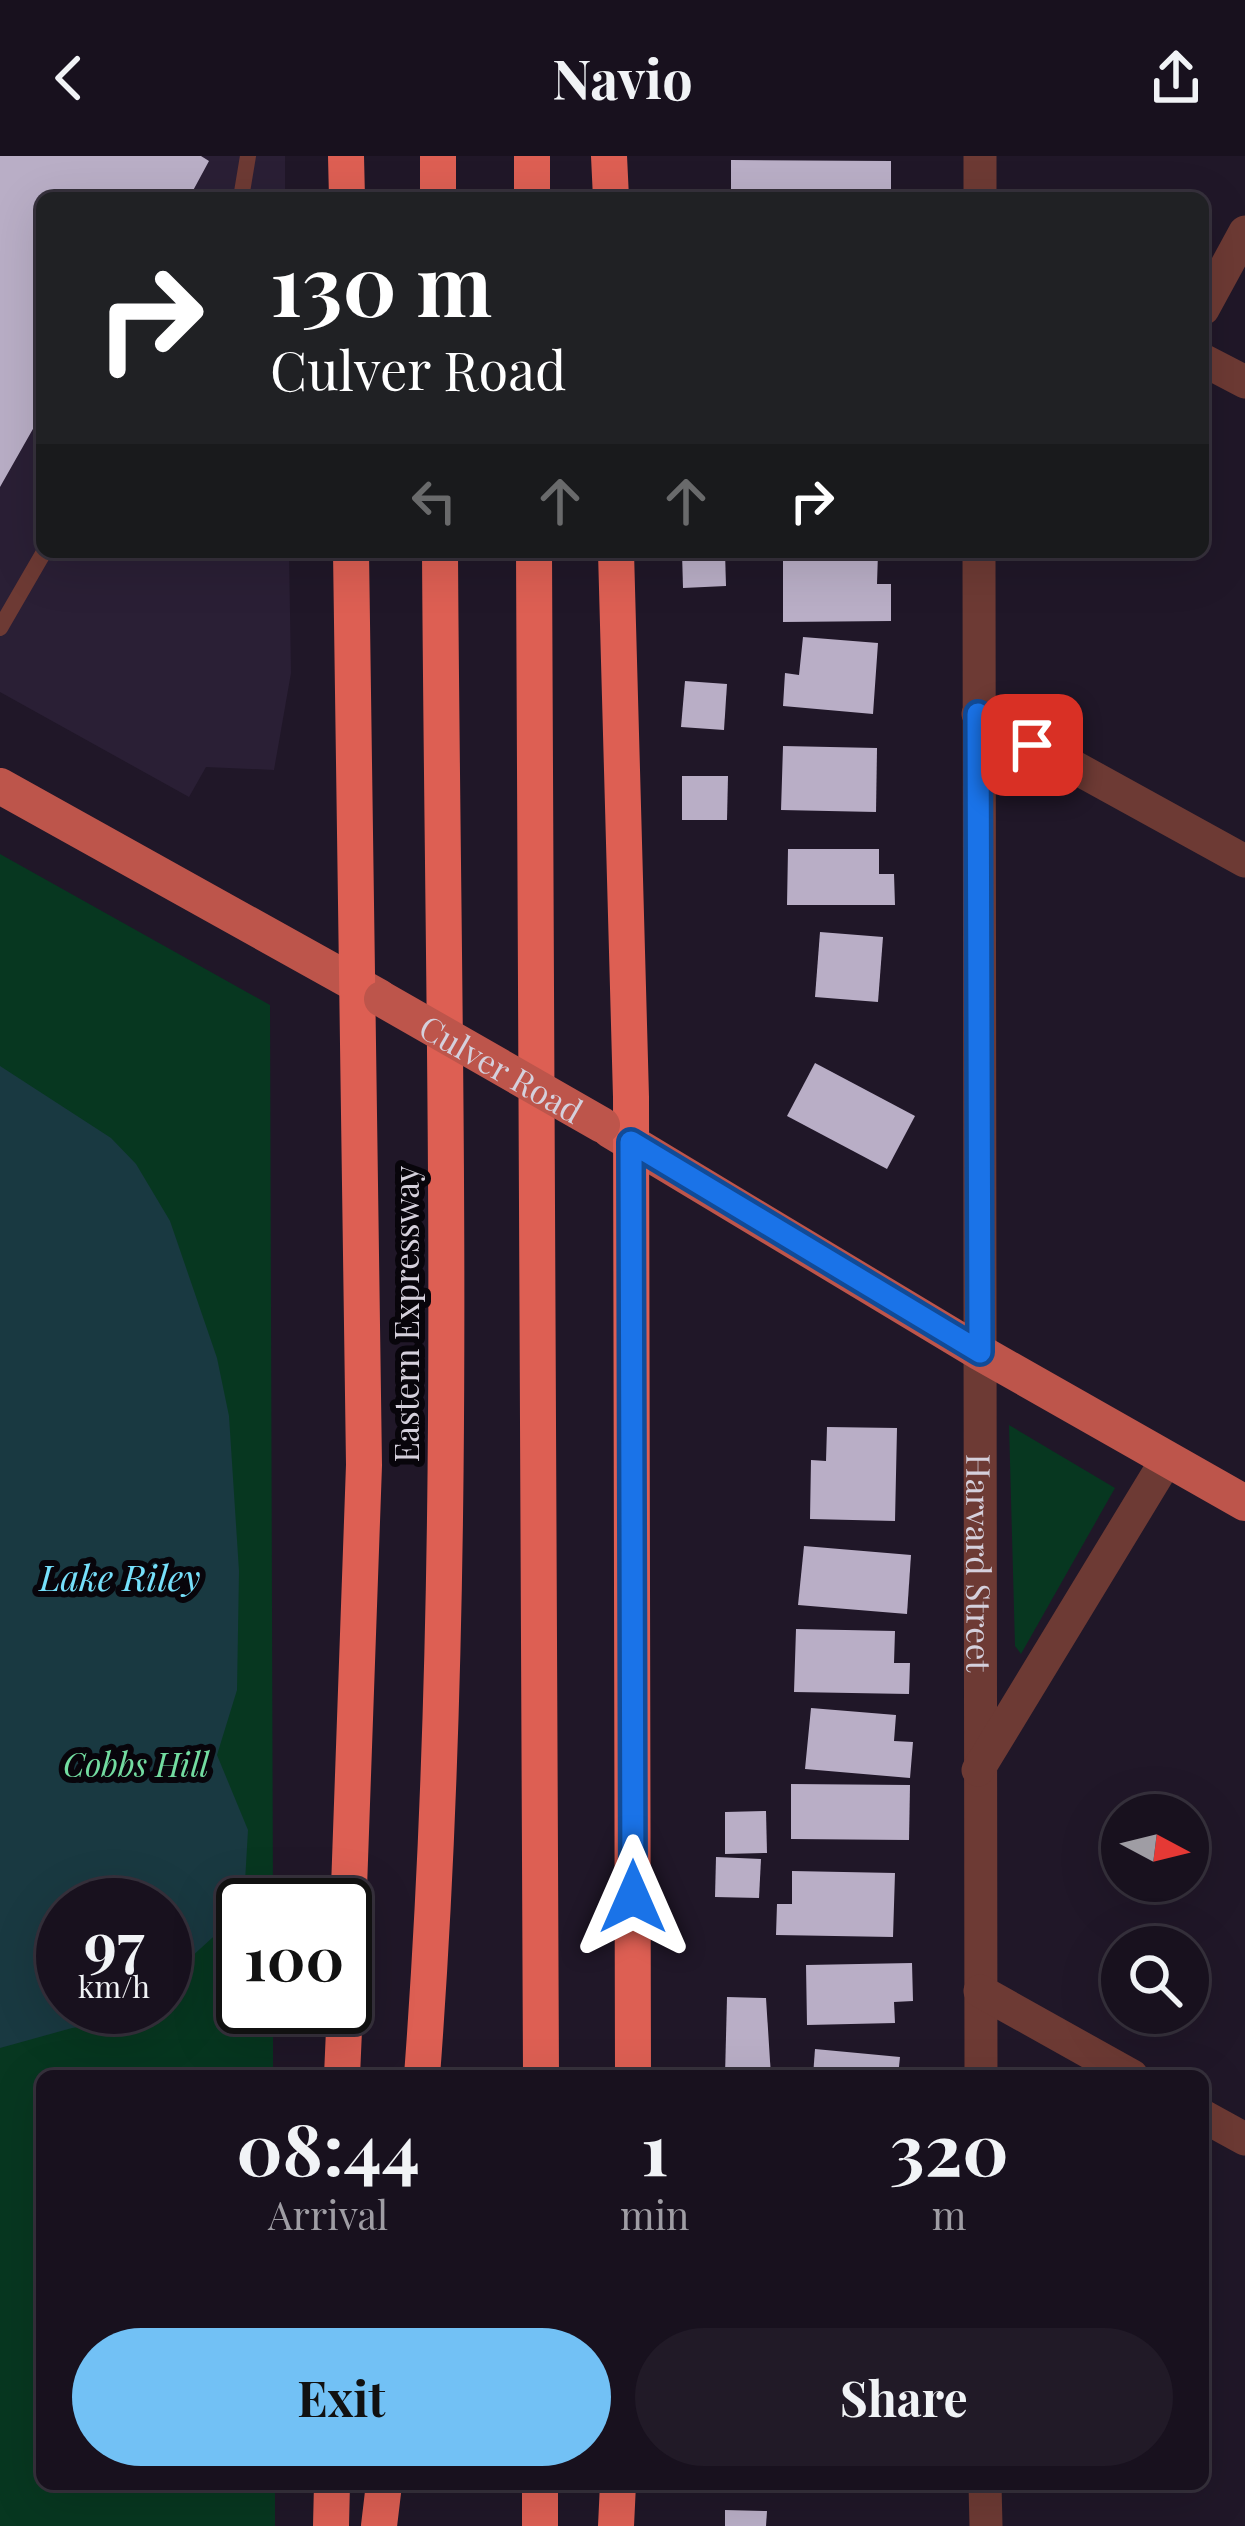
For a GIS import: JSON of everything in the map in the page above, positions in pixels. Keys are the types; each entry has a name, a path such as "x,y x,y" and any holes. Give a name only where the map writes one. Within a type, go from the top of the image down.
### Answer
{"highway":[{"path":"346,156 347,192"},
{"path":"438,156 438,192"},
{"path":"532,156 532,192"},
{"path":"609,156 610,192"},
{"path":"349,1878 363,1498 369,991 351,558"},
{"name":"Eastern Expressway","path":"422,2070 438,1791 444,1556 440,558"},
{"path":"534,558 541,2070"},
{"path":"616,558 616,1133 633,2070"},
{"path":"342,2070 344,2034"},
{"path":"331,2526 332,2490"},
{"path":"380,2526 383,2490"},
{"path":"540,2490 540,2526"},
{"path":"616,2526 618,2490"}],"main road":[{"name":"Culver Road","path":"0,786 616,1133 980,1352 1245,1503"}],"street":[{"path":"980,156 980,192"},
{"path":"1209,298 1245,232"},
{"path":"1209,363 1245,382"},
{"name":"Harvard Street","path":"979,558 981,2070"},
{"path":"978,714 1245,861"},
{"name":"Harvard Street","path":"977,1771 1167,1459"},
{"path":"980,1991 1121,2070"},
{"path":"1209,2119 1245,2139"},
{"path":"986,2490 986,2526"}],"lane":[{"path":"242,192 248,156"},
{"path":"2,620 40,558"}],"shaded area":[{"path":"0,156 285,156 285,192 36,192 36,558 289,558 291,673 274,770 206,767 189,797 0,692"}],"green space":[{"name":"Cobbs Hill","path":"0,854 270,1005 273,1878 216,1878 216,2034 273,2034 273,2070 36,2070 36,2490 275,2490 275,2526 0,2526"},
{"path":"1009,1425 1115,1488 1021,1654 1015,1646"}],"water":[{"name":"Lake Riley","path":"0,1066 111,1138 136,1164 170,1221 217,1358 229,1416 239,1571 237,1690 217,1755 248,1830 245,1878 216,1878 216,1934 192,1956 192,1878 36,1878 36,2034 50,2034 0,2048"}],"building":[{"path":"0,156 201,156 209,161 192,192 36,192 36,424 0,487"},
{"path":"731,160 891,161 891,192 731,192"},
{"path":"682,558 725,558 726,586 683,588"},
{"path":"783,558 878,558 877,584 891,584 891,621 783,622"},
{"path":"803,637 878,643 873,714 783,706 785,673 799,675"},
{"path":"685,681 727,684 724,730 681,727"},
{"path":"783,746 877,748 876,812 781,810"},
{"path":"682,776 728,776 727,820 682,820"},
{"path":"788,849 879,849 879,874 894,874 895,905 787,905"},
{"path":"820,932 883,937 878,1002 815,997"},
{"path":"815,1063 915,1116 887,1169 787,1116"},
{"path":"827,1427 897,1428 895,1521 810,1519 811,1460 826,1461"},
{"path":"804,1546 911,1555 907,1614 798,1605"},
{"path":"796,1629 895,1631 894,1663 910,1663 909,1694 794,1692"},
{"path":"811,1708 896,1715 894,1741 913,1742 910,1778 805,1769"},
{"path":"791,1784 910,1785 909,1840 791,1839"},
{"path":"766,1811 767,1853 725,1854 725,1812"},
{"path":"716,1857 761,1859 759,1898 715,1897"},
{"path":"792,1871 895,1873 893,1937 776,1935 777,1904 792,1904"},
{"path":"912,1963 913,2001 894,2002 895,2023 807,2025 806,1965"},
{"path":"727,1997 766,1998 771,2070 725,2070"},
{"path":"815,2049 900,2057 899,2070 813,2070"},
{"path":"725,2510 767,2511 766,2526 725,2526"}],"route":[{"path":"633,1897 631,1142 980,1352 978,714 1032,745"}]}
